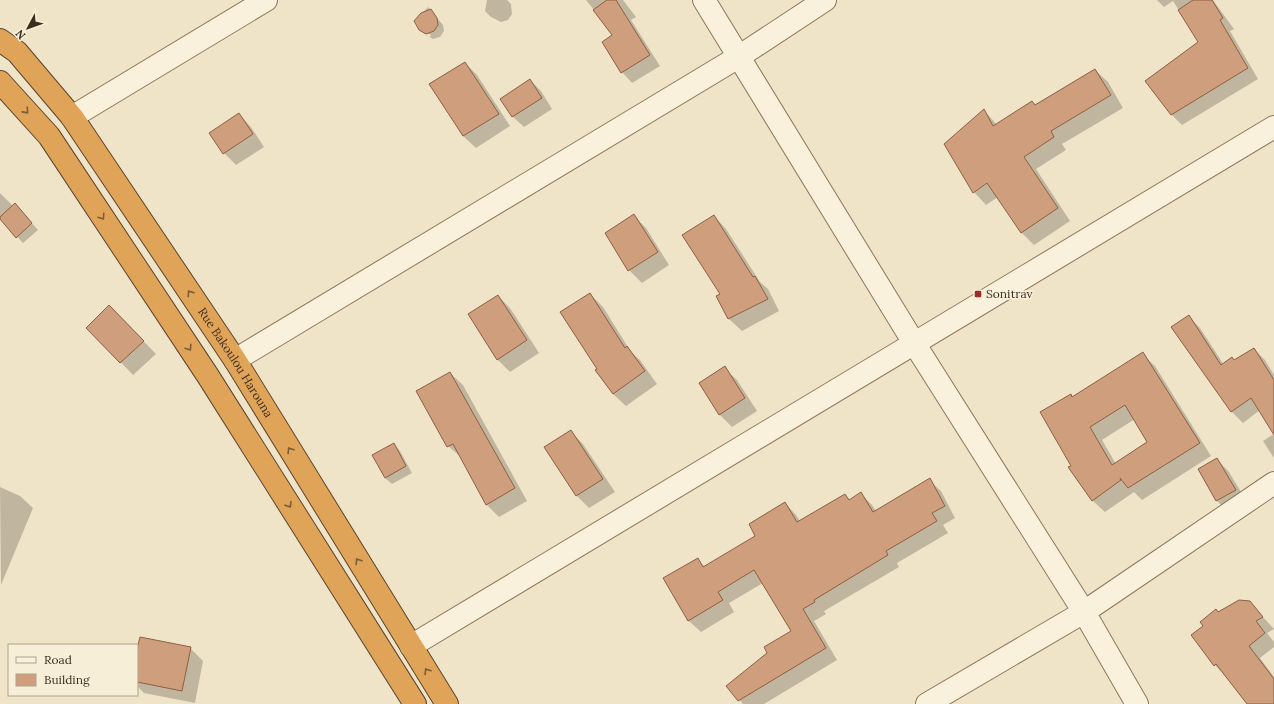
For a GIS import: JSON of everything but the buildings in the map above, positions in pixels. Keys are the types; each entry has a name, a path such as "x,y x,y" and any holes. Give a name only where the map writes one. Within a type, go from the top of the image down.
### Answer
{"highway":[{"name":"Rue Bakoulou Harouna","path":"0,40 18,52 72,117 235,360 447,704"},
{"path":"0,82 49,136 208,376 415,704"}],"street":[{"path":"72,117 266,0"},
{"path":"704,0 740,56 914,343 1084,612 1137,704"},
{"path":"235,360 740,56 825,0"},
{"path":"411,646 1274,127"},
{"path":"927,704 1084,612 1274,483"}],"place":[{"name":"Sonitrav","path":"978,294"}]}
